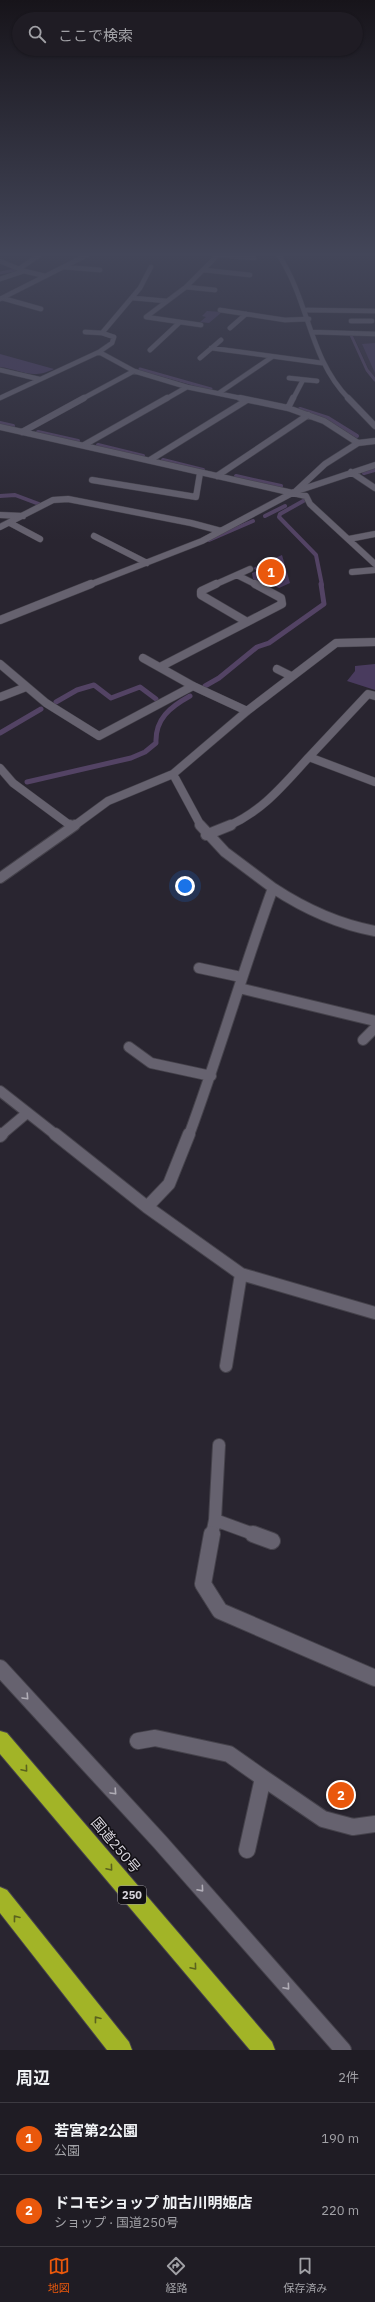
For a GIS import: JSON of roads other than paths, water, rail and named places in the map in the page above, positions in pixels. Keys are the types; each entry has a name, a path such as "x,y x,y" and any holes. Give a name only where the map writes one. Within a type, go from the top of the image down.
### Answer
{"highway":[{"name":"国道250号","path":"0,1740 264,2050"},
{"path":"0,1897 121,2050"}],"street":[{"path":"0,398 102,350"},
{"path":"200,358 209,350"},
{"path":"224,350 322,363"},
{"path":"318,350 322,363 336,384 374,423"},
{"path":"98,352 134,371 187,387 288,408 324,421 358,443"},
{"path":"219,393 272,356"},
{"path":"0,370 39,380"},
{"path":"22,432 134,371"},
{"path":"289,378 317,381"},
{"path":"288,408 303,380"},
{"path":"84,445 187,387"},
{"path":"150,460 247,400"},
{"path":"217,476 308,415"},
{"path":"0,427 150,460 200,473 294,492 306,496 310,504 375,564"},
{"path":"294,492 309,476 344,449 358,443 375,441"},
{"path":"0,620 147,563 221,531 294,492 375,465"},
{"path":"351,472 375,488"},
{"path":"92,480 196,498 200,473"},
{"path":"111,492 117,484"},
{"path":"0,527 25,516 53,500 68,499 191,523 221,531"},
{"path":"0,515 25,516"},
{"path":"10,523 40,539"},
{"path":"348,540 375,534"},
{"path":"94,536 147,563"},
{"path":"247,622 201,595 201,591 250,569"},
{"path":"352,572 375,570"},
{"path":"160,667 282,604 281,598 237,575"},
{"path":"0,878 108,801 173,774 247,711 291,676 336,644 375,642"},
{"path":"143,658 193,686 247,711"},
{"path":"0,664 46,703 99,736 193,686"},
{"path":"277,669 291,676"},
{"path":"0,697 26,687"},
{"path":"206,834 246,818 270,801 368,694 375,696"},
{"path":"309,757 375,782"},
{"path":"0,768 4,778 72,826"},
{"path":"173,774 181,794 206,834 241,867 273,888 327,919 344,925 375,931"},
{"path":"147,1207 169,1184 210,1076 239,988 241,977 273,888"},
{"path":"200,968 241,977"},
{"path":"239,988 375,1021"},
{"path":"363,1040 375,1028"},
{"path":"130,1047 151,1063 210,1076"},
{"path":"0,1091 147,1207 241,1274 375,1313"},
{"path":"0,1136 27,1113"},
{"path":"226,1366 241,1274"},
{"path":"219,1445 215,1520 203,1584 220,1611 375,1678"},
{"path":"215,1520 272,1541"},
{"path":"0,1668 160,1842 343,2050"},
{"path":"138,1741 155,1738 229,1754 323,1819 353,1827 375,1824"},
{"path":"247,1850 263,1778"}],"waterway":[{"path":"358,350 367,370 375,380"},
{"path":"140,369 211,389"},
{"path":"300,409 328,418 357,436"},
{"path":"0,423 13,426"},
{"path":"38,432 78,441"},
{"path":"98,445 143,456"},
{"path":"163,460 203,470"},
{"path":"364,473 375,470"},
{"path":"236,476 281,486"},
{"path":"0,496 15,495 39,504"},
{"path":"305,500 280,514 279,517 316,555 322,585"},
{"path":"265,516 285,506"},
{"path":"209,540 253,521"},
{"path":"205,686 219,678 257,647 269,643 324,604 321,584"},
{"path":"56,702 77,690 94,685 111,698 140,687 156,699"},
{"path":"27,782 131,758 145,752 156,743 158,727 165,715 170,709 190,696"},
{"path":"0,733 41,709"}],"place":[{"name":"若宮第2公園","path":"271,572"},
{"name":"ドコモショップ 加古川明姫店","path":"341,1795"}]}
